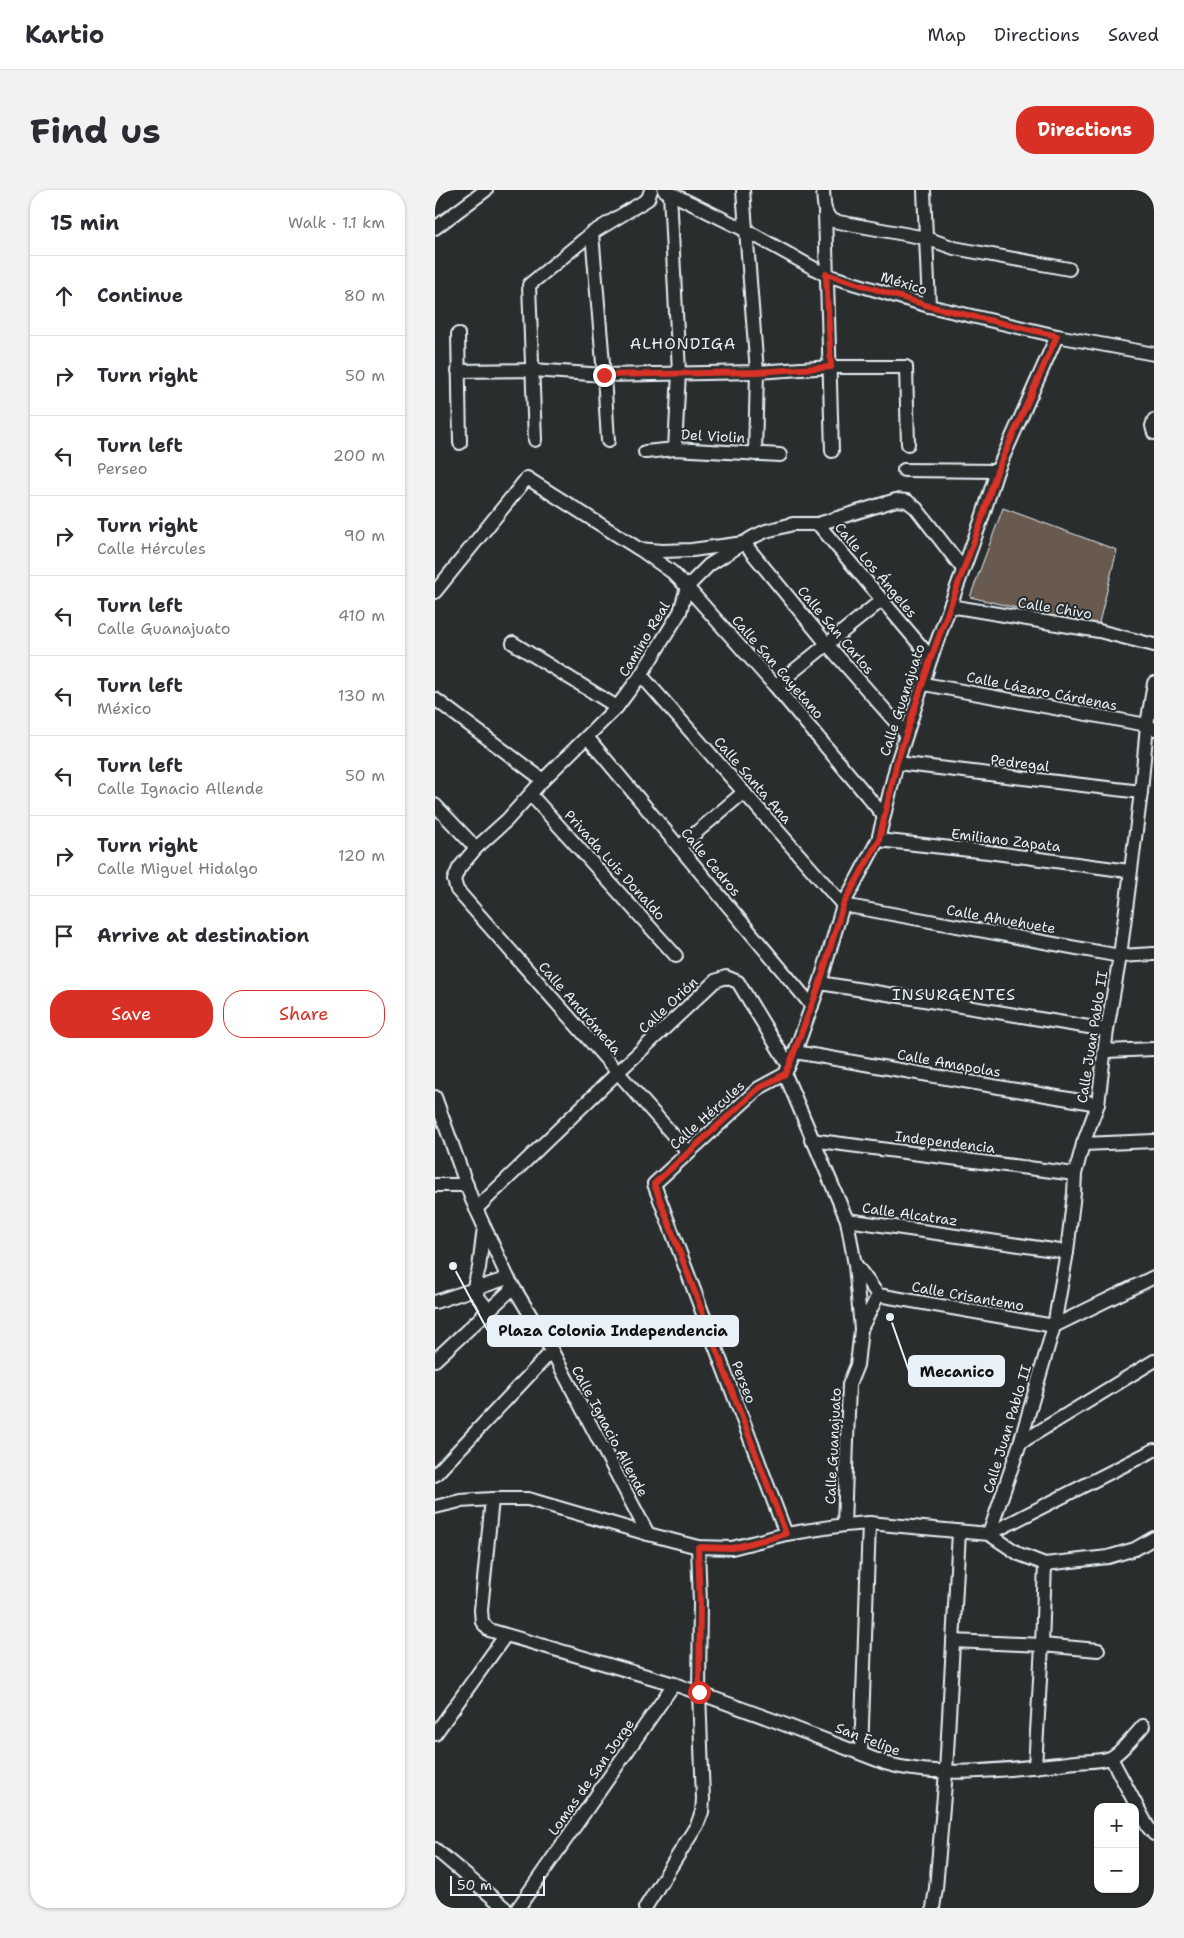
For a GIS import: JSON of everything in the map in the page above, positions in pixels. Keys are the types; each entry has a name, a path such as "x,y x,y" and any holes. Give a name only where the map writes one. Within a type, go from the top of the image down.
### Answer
{"street":[{"path":"435,228 486,190"},
{"path":"535,440 529,285 592,233 647,199 651,190"},
{"path":"743,190 757,372 755,454"},
{"path":"823,190 829,217 826,274 833,451"},
{"path":"924,190 929,306"},
{"path":"667,191 679,372 675,449"},
{"name":"México","path":"667,191 747,231 826,274 929,306 1057,336 1154,354"},
{"path":"829,217 926,238 954,248 1069,269"},
{"path":"592,233 608,441"},
{"path":"458,334 460,443"},
{"name":"Calle Guanajuato","path":"787,1070 820,983 843,905 879,840 897,762 931,658 981,522 997,471 1057,336"},
{"path":"458,371 533,370 604,375 679,372 757,372 831,367 906,367 908,444"},
{"path":"1154,420 1152,426 1154,433"},
{"name":"Del Violin","path":"645,452 675,449 780,455"},
{"path":"904,470 997,471"},
{"name":"Calle San Cayetano","path":"435,592 527,478 639,548 671,572 687,587 775,686 884,816"},
{"name":"Camino Real","path":"454,880 459,868 476,848 507,820 543,780 617,707 641,675 680,612 687,587 709,564 767,531 793,524 818,524 896,500 907,502 915,508 963,569"},
{"name":"Calle Los Ángeles","path":"818,524 931,658"},
{"name":"Calle San Cayetano","path":"639,548 662,551 692,550 744,543"},
{"name":"Calle San Carlos","path":"744,543 827,644 906,734"},
{"path":"775,686 882,600"},
{"name":"Calle Chivo","path":"951,606 1099,631 1154,645"},
{"path":"513,643 617,707"},
{"name":"Calle Santa Ana","path":"641,675 843,905"},
{"name":"Calle Juan Pablo II","path":"989,1534 1020,1443 1054,1326 1067,1252 1075,1174 1083,1144 1098,1104 1150,727 1154,683"},
{"name":"Calle Lázaro Cárdenas","path":"924,684 1150,727"},
{"path":"435,699 543,780"},
{"name":"Calle Cedros","path":"587,737 812,1006"},
{"name":"Pedregal","path":"897,762 1141,792"},
{"path":"679,847 744,792"},
{"name":"Privada Luis Donaldo","path":"531,795 677,956"},
{"path":"435,805 476,848"},
{"name":"Emiliano Zapata","path":"879,840 988,852 1129,871"},
{"name":"Calle Andrómeda","path":"454,880 457,890 688,1152"},
{"name":"Calle Ahuehuete","path":"843,905 1119,956 1154,954"},
{"name":"Calle Orión","path":"476,1209 715,981 726,977 738,982 787,1070"},
{"path":"820,983 1107,1030"},
{"path":"1105,1052 1154,1049"},
{"name":"Calle Amapolas","path":"795,1052 1098,1104"},
{"name":"Calle Alcatraz","path":"787,1070 811,1140 847,1220 1067,1252"},
{"name":"Calle Hércules","path":"654,1184 759,1088 787,1070"},
{"name":"Calle Ignacio Allende","path":"435,1097 438,1113 476,1209 510,1283 552,1351 648,1534"},
{"name":"Independencia","path":"811,1140 1075,1174"},
{"path":"1083,1144 1154,1141"},
{"name":"Perseo","path":"654,1184 786,1534"},
{"path":"435,1185 467,1185"},
{"name":"Calle Guanajuato","path":"844,1525 849,1385 857,1365 861,1329 855,1265 847,1220"},
{"path":"473,1290 479,1268 484,1227"},
{"path":"855,1265 878,1295 861,1329"},
{"path":"1054,1326 1154,1277"},
{"path":"435,1302 473,1290 510,1283"},
{"path":"435,1360 489,1311 510,1283"},
{"path":"473,1290 489,1311"},
{"name":"Calle Crisantemo","path":"878,1295 1054,1326"},
{"path":"435,1476 552,1351"},
{"path":"1020,1443 1154,1361"},
{"path":"989,1534 1154,1450"},
{"path":"492,1498 481,1610 482,1622 489,1630 699,1692"},
{"path":"435,1507 492,1498 528,1499 698,1547 732,1548 786,1534 869,1523 989,1534 1019,1554 1045,1564 1108,1557 1135,1549 1154,1538"},
{"path":"861,1753 869,1523"},
{"path":"933,1908 946,1772 959,1532"},
{"path":"645,1908 697,1825 702,1812 698,1547"},
{"path":"1035,1767 1045,1564"},
{"path":"435,1734 505,1636"},
{"path":"953,1641 1042,1644 1098,1650"},
{"name":"Lomas de San Jorge","path":"518,1908 674,1684"},
{"name":"San Felipe","path":"699,1692 903,1768 946,1772 1035,1767 1111,1758"},
{"path":"1143,1726 1111,1758 1148,1827 1154,1834"},
{"path":"435,1849 503,1907"}],"building":[{"path":"1003,508 1117,550 1098,627 970,597"}],"place":[{"name":"Plaza Colonia Independencia","path":"453,1266"},
{"name":"Mecanico","path":"890,1317"}],"district":[{"name":"ALHONDIGA","path":"683,343"},
{"name":"INSURGENTES","path":"954,994"}],"route":[{"path":"604,375 679,372 757,372 831,367 826,274 929,306 1057,336 997,471 981,522 931,658 897,762 879,840 843,905 820,983 789,1066 785,1074 759,1088 654,1184 786,1534 732,1548 698,1547 700,1603 699,1692"}]}
